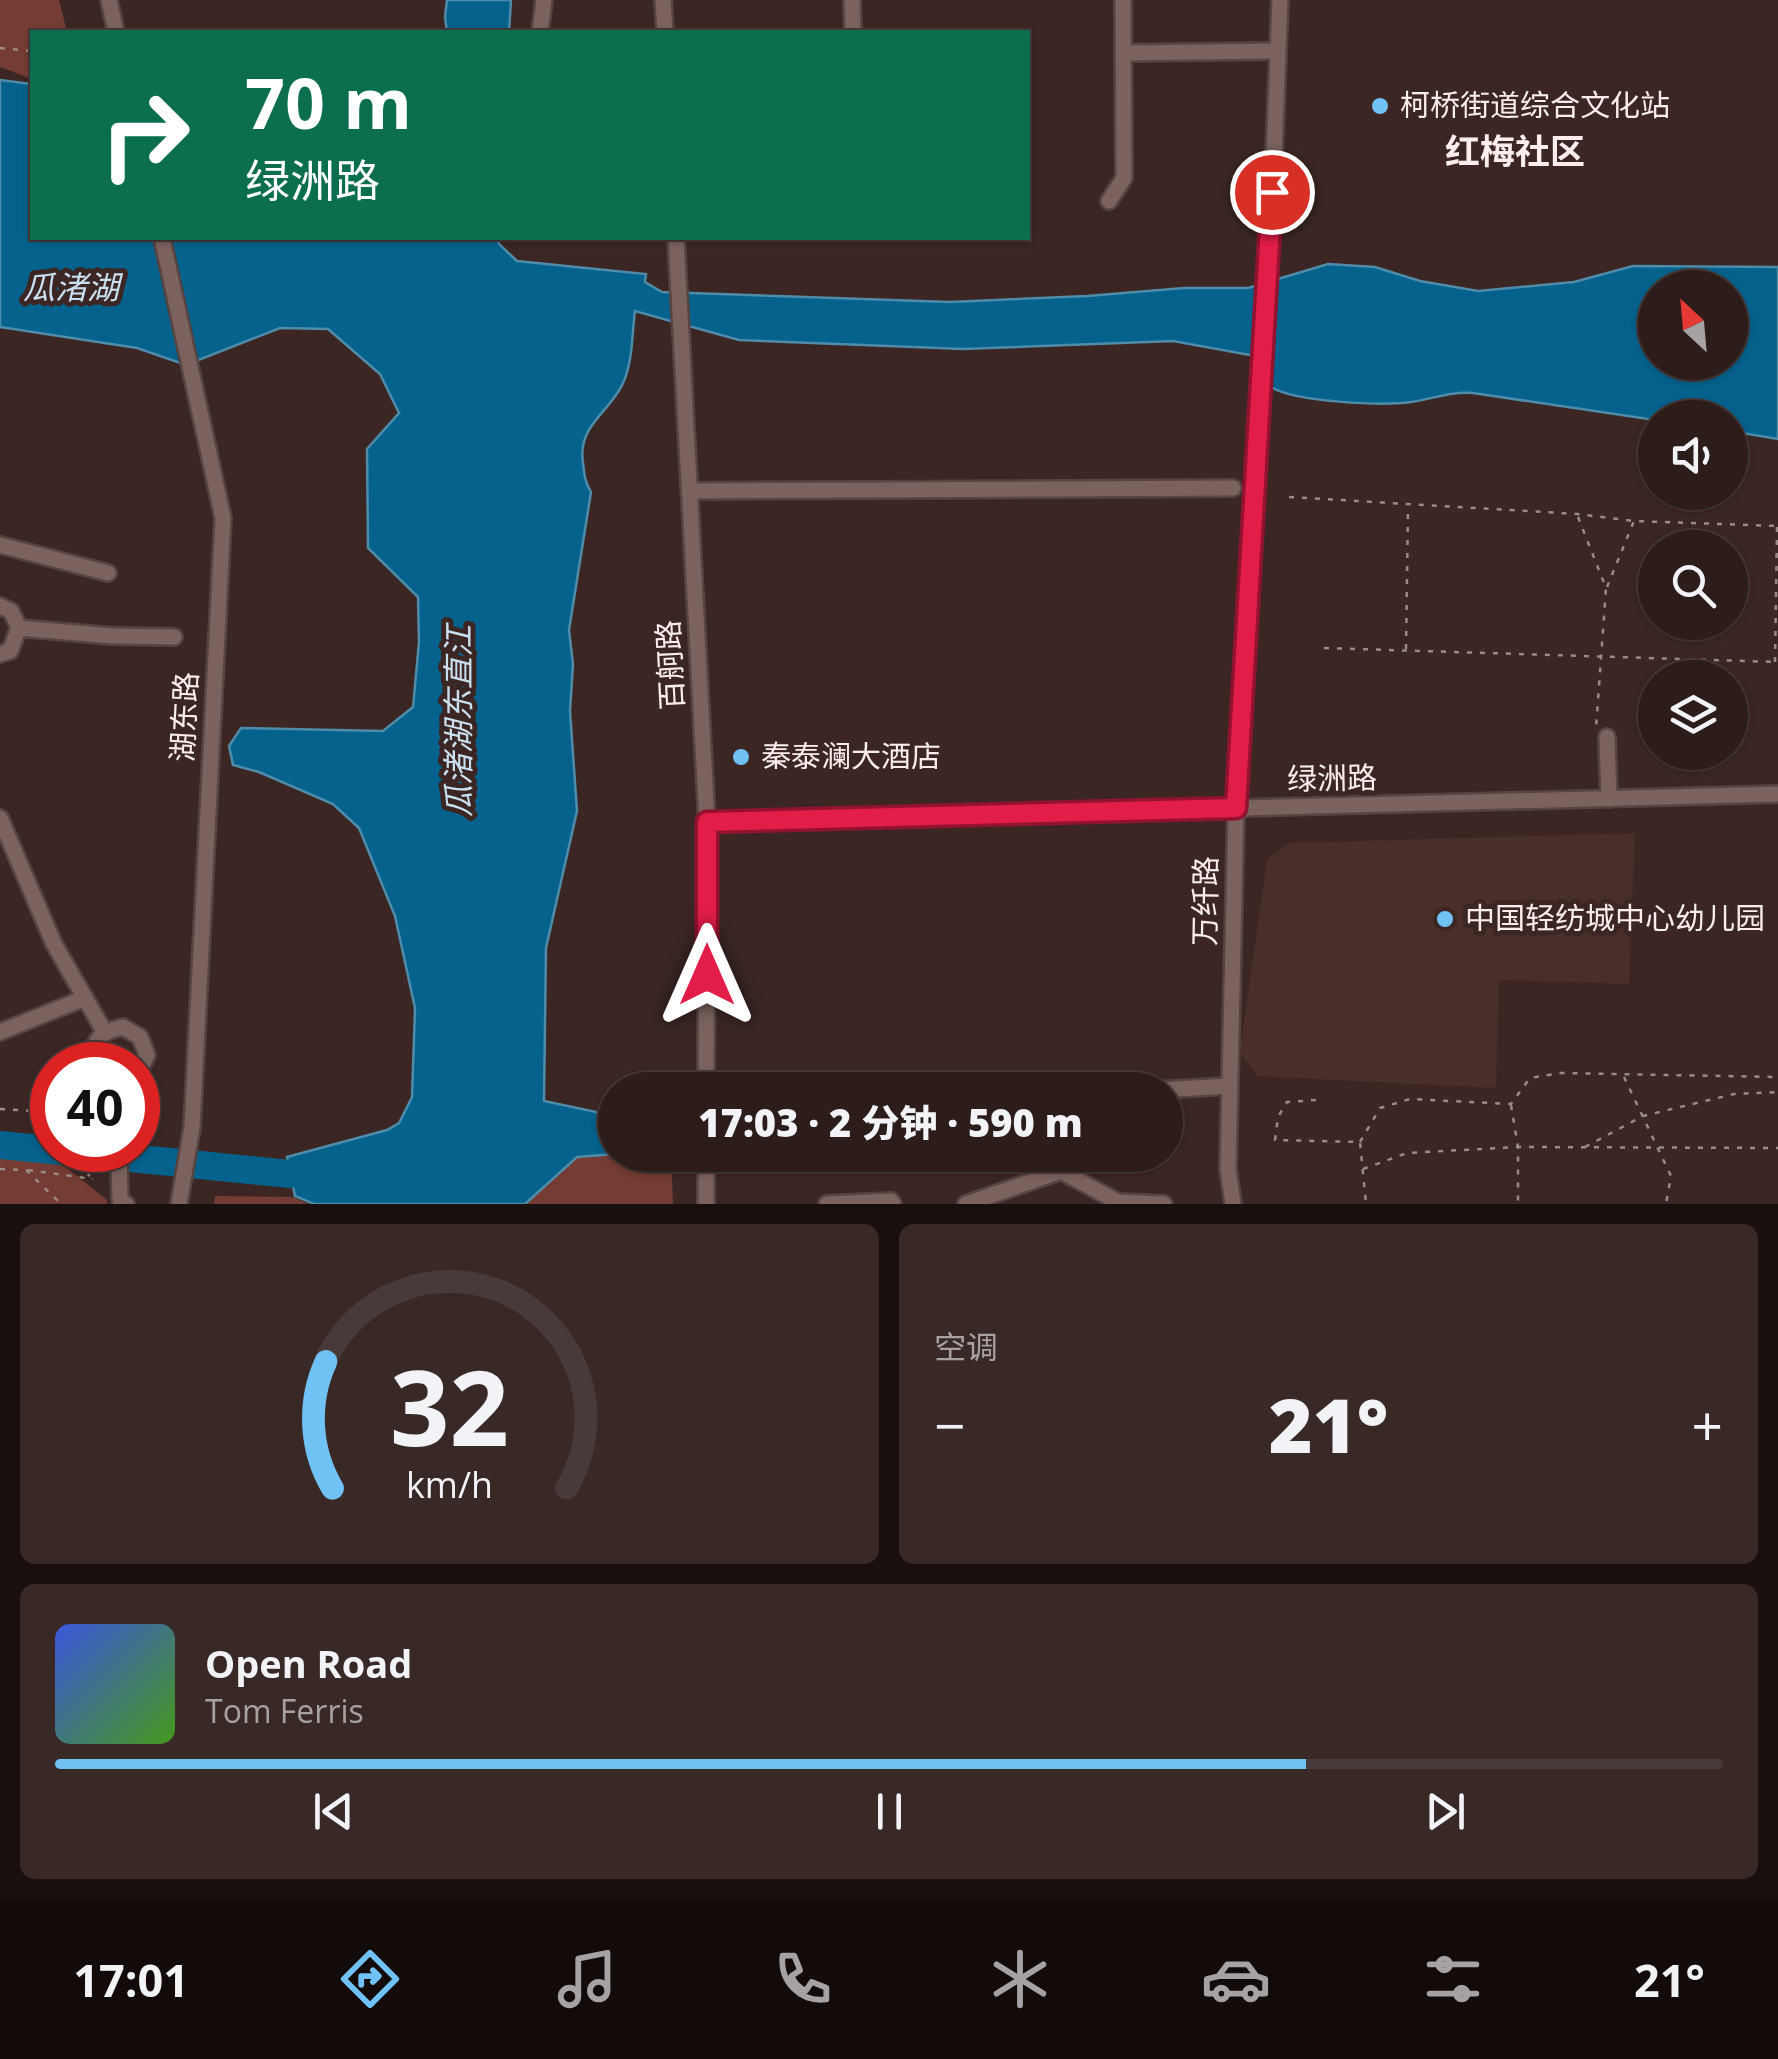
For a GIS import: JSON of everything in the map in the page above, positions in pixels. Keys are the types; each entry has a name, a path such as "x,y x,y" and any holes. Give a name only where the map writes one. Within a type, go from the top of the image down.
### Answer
{"street":[{"path":"109,0 116,30"},
{"path":"540,30 544,0"},
{"path":"664,0 665,30"},
{"path":"852,0 852,30"},
{"path":"1109,201 1124,178 1124,0"},
{"name":"万纤路","path":"1233,1204 1228,1169 1236,808 1270,262 1280,0"},
{"path":"1124,53 1278,51"},
{"name":"湖东路","path":"162,240 223,518 192,1128 179,1204"},
{"name":"百舸路","path":"676,240 707,822 706,1072"},
{"path":"690,491 1234,488"},
{"path":"0,546 108,573"},
{"path":"0,606 11,611 19,628 10,650 0,654"},
{"path":"19,628 174,637"},
{"path":"1601,739 1609,799"},
{"name":"绿洲路","path":"707,822 1778,794"},
{"path":"0,818 54,944 104,1031"},
{"path":"0,1032 85,998"},
{"path":"95,1042 104,1031 123,1027 142,1042"},
{"path":"1183,1089 1229,1086"},
{"path":"966,1204 1060,1171 1118,1202 1164,1204"},
{"path":"117,1172 120,1200 126,1204"},
{"path":"706,1172 706,1204"},
{"path":"827,1204 894,1204"}],"path":[{"path":"0,48 30,51"},
{"path":"1289,497 1634,520 1778,525 1777,662 1324,648"},
{"path":"1406,650 1408,506"},
{"path":"1577,514 1606,588"},
{"path":"1601,739 1600,659 1606,588 1634,520"},
{"path":"1518,1204 1518,1147 1511,1104 1530,1078 1561,1074 1778,1077"},
{"path":"1623,1074 1671,1176 1666,1204"},
{"path":"1584,1147 1643,1116 1734,1094 1778,1092"},
{"path":"1366,1204 1360,1142 1380,1108 1410,1099 1511,1104"},
{"path":"1316,1100 1287,1102 1278,1118 1275,1140 1360,1142"},
{"path":"0,1108 30,1110"},
{"path":"1362,1169 1407,1152 1518,1147 1778,1148"},
{"path":"0,1169 30,1171"},
{"path":"26,1170 58,1201 55,1204"},
{"path":"41,1172 93,1179 84,1172"}],"shaded area":[{"path":"0,0 59,0 66,30 30,30 30,78 0,67"},
{"name":"中国轻纺城中心幼儿园","path":"1635,833 1629,984 1499,980 1496,1088 1257,1076 1240,1052 1267,859 1289,843"},
{"path":"598,1155 598,1172 672,1172 673,1204 525,1204 577,1157"},
{"path":"0,1158 30,1161 30,1172 72,1172 107,1200 107,1204 0,1204"},
{"path":"215,1196 293,1197 308,1204 214,1204"}],"water":[{"path":"447,0 511,0 509,30 447,30"},
{"path":"0,80 30,84 30,240 498,240 517,261 646,274 645,282 662,292 950,302 1184,288 1248,288 1328,264 1375,267 1420,281 1478,291 1574,282 1633,266 1778,267 1778,439 1748,434 1748,400 1638,400 1638,417 1473,393 1398,403 1360,403 1283,392 1271,387 1261,357 1173,341 963,349 739,340 635,311 624,381 590,428 583,449 585,478 591,492 569,630 577,811 546,948 544,1101 598,1112 598,1155 577,1157 525,1204 314,1204 295,1196 287,1157 387,1130 399,1123 412,1097 415,1008 395,916 359,828 333,804 233,765 229,746 241,728 383,731 413,707 419,642 418,597 368,548 367,449 399,413 380,374 328,329 280,328 186,365 137,348 0,327"}],"waterway":[{"path":"0,1145 290,1174"}],"place":[{"name":"柯桥街道综合文化站","path":"1380,106"},
{"name":"秦泰澜大酒店","path":"741,757"},
{"name":"中国轻纺城中心幼儿园","path":"1445,919"}],"district":[{"name":"红梅社区","path":"1515,152"}],"route":[{"path":"707,975 707,822 1236,808 1272,192"}],"water label":[{"name":"瓜渚湖","path":"71,288"},
{"name":"瓜渚湖东直江","path":"459,721"}]}
